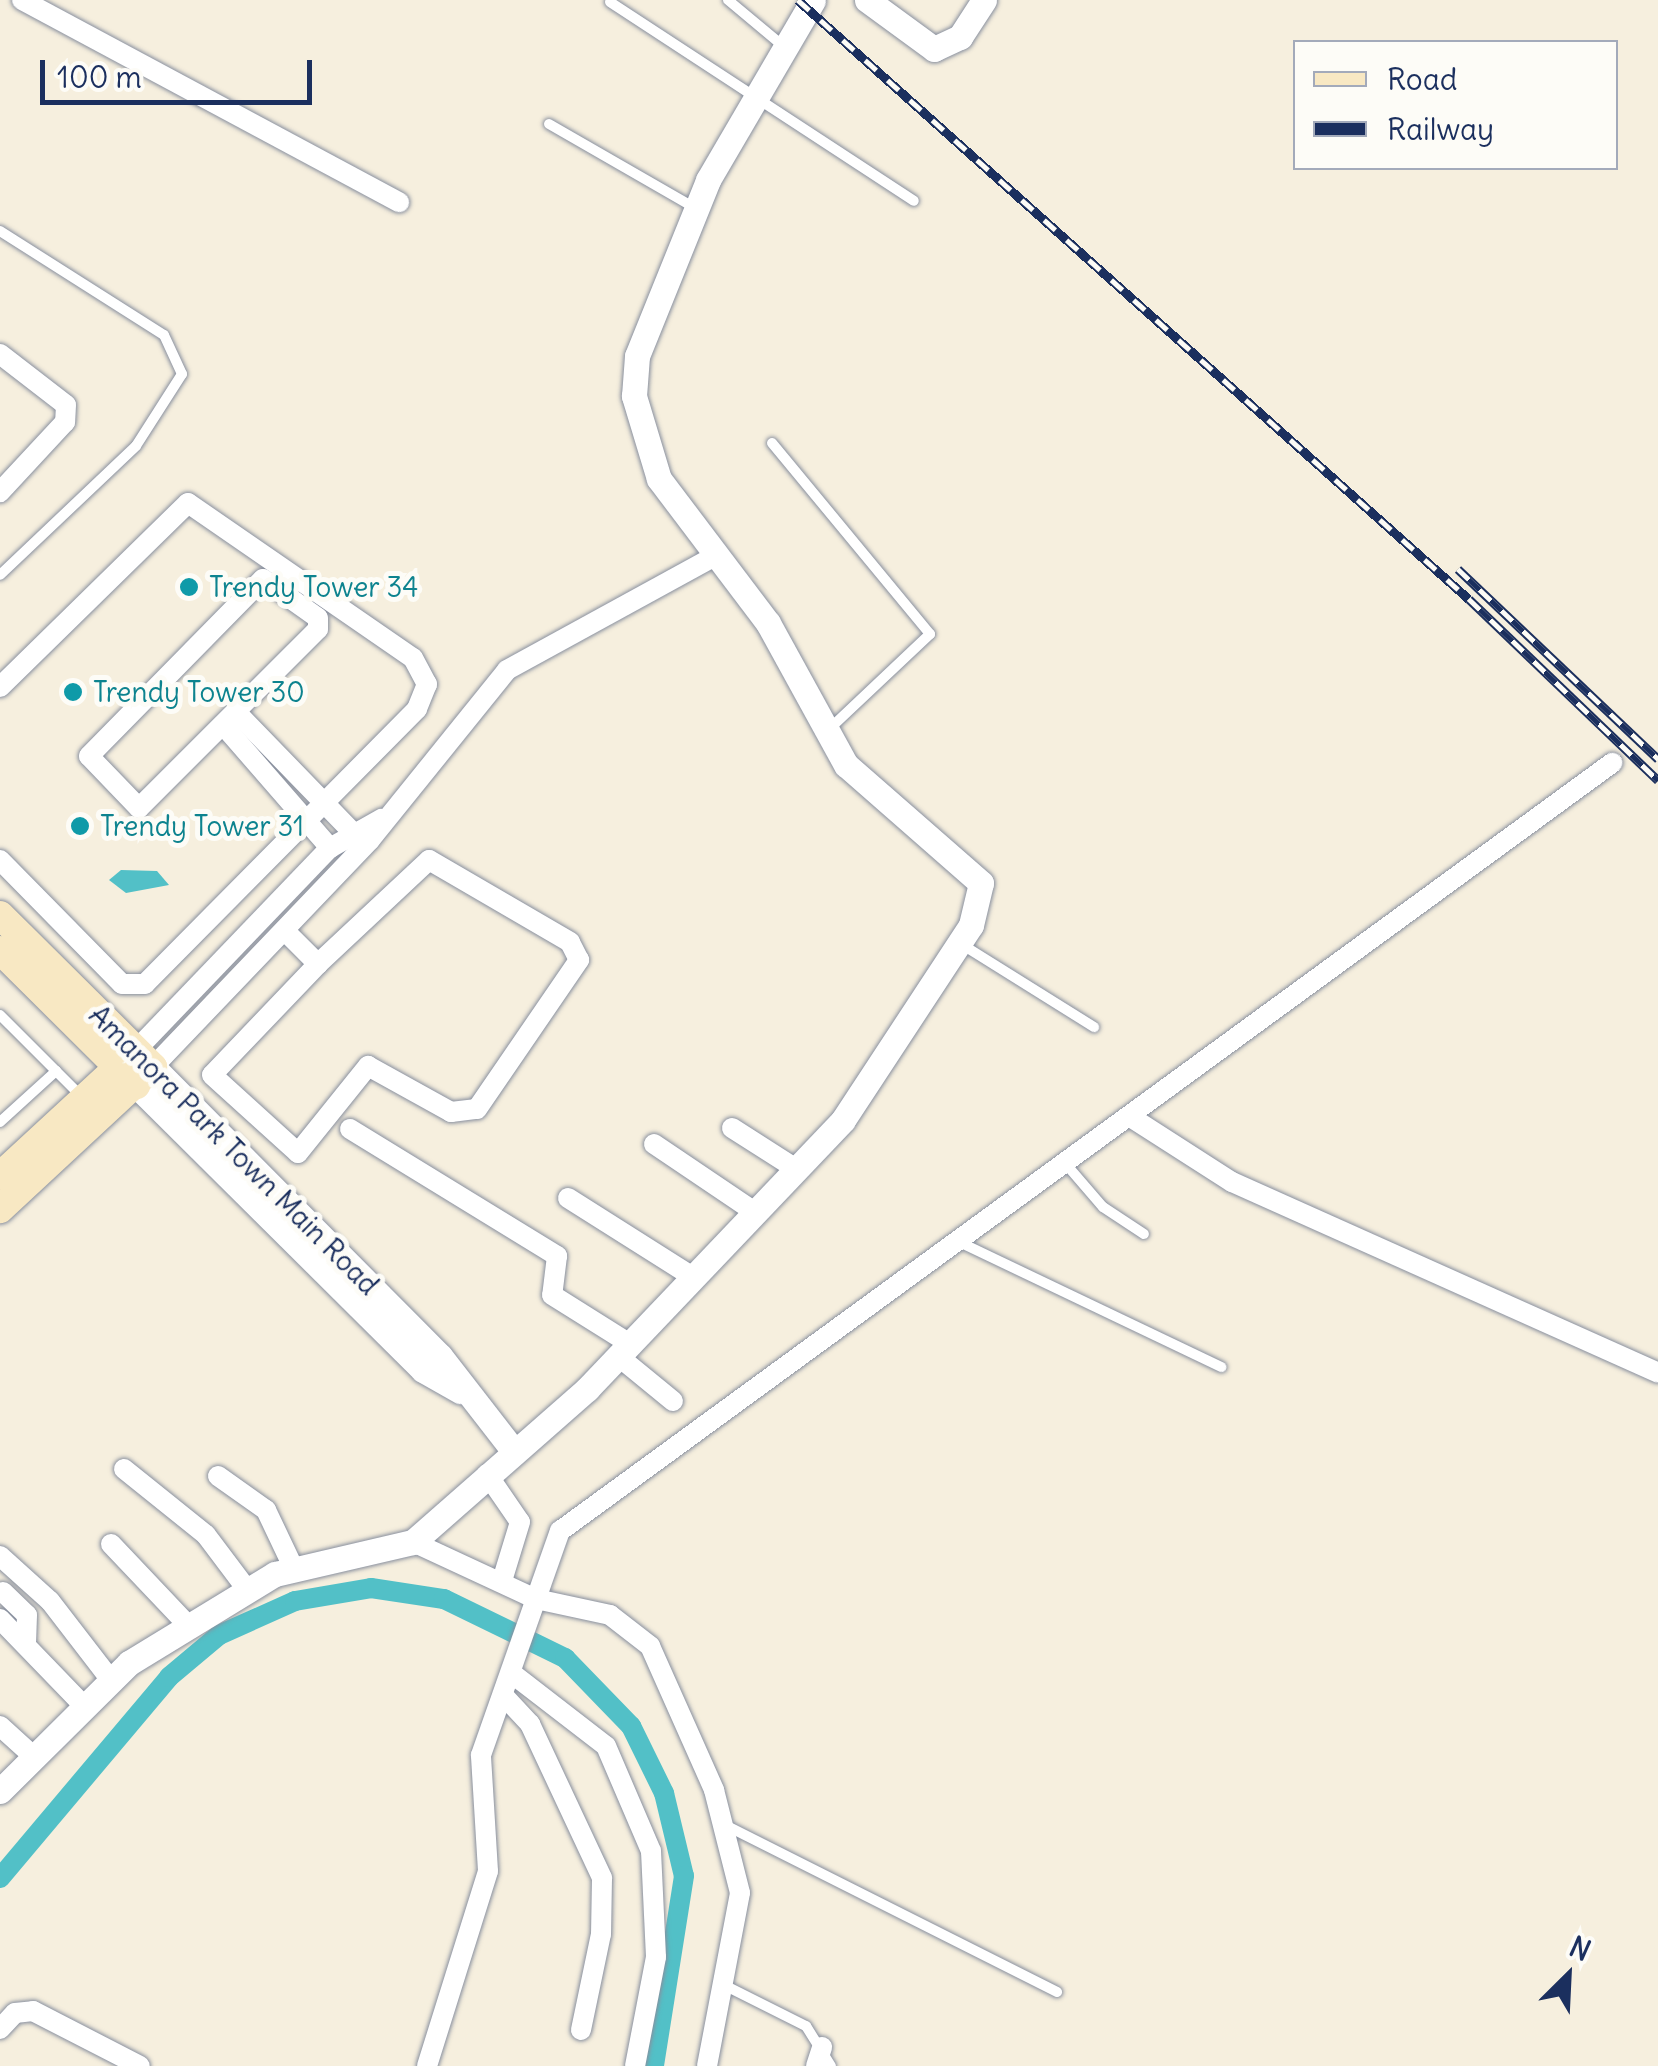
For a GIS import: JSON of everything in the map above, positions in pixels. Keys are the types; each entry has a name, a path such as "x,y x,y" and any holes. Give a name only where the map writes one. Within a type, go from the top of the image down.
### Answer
{"main road":[{"name":"Amanora Park Town Main Road","path":"0,914 135,1067"},
{"name":"Amanora Park Town Main Road","path":"0,950 135,1067"},
{"path":"2,1194 86,1100 135,1067"},
{"path":"2,1194 135,1067"}],"street":[{"path":"22,0 399,202"},
{"path":"0,1792 82,1704 186,1624 246,1588 294,1569 413,1542 624,1350 796,1168 886,1064 960,944 981,883 874,794 827,731 768,622 713,557 659,479 634,396 637,356 696,209 754,91 813,0"},
{"path":"867,0 934,49 960,37 984,0"},
{"path":"0,354 66,406 64,422 0,492"},
{"path":"0,686 179,507 194,503 421,670 425,699 134,989 0,860"},
{"path":"135,1067 286,933 358,838 381,819 507,670 713,557"},
{"path":"267,578 320,624 230,720 142,808 90,760 267,578"},
{"path":"230,720 324,800 358,838"},
{"path":"230,720 330,848"},
{"path":"427,2066 482,1906 480,1755 514,1675 560,1531 1612,763"},
{"path":"135,1067 330,848 358,838"},
{"path":"428,860 570,942 579,960 476,1109 450,1112 368,1066 298,1153 216,1081 212,1067 318,964 428,860"},
{"path":"286,933 318,964"},
{"name":"Amanora Park Town Main Road","path":"135,1067 335,1267 440,1356 460,1391 513,1450"},
{"path":"1130,1116 1232,1182 1658,1373"},
{"path":"732,1128 796,1168"},
{"path":"350,1129 557,1256 552,1295 624,1350 672,1401"},
{"path":"654,1144 755,1212"},
{"path":"568,1198 693,1278"},
{"path":"124,1469 206,1535 246,1588"},
{"path":"487,1474 520,1522 502,1581"},
{"path":"218,1476 266,1510 294,1569"},
{"path":"413,1542 536,1599 610,1615 650,1646 722,1824 740,1894 707,2066"},
{"path":"111,1544 186,1624"},
{"path":"0,1556 50,1601 110,1679"},
{"path":"3,1592 26,1615 26,1641"},
{"path":"0,1619 26,1641 82,1704"},
{"path":"514,1675 606,1746 652,1851 656,1957 635,2066"},
{"path":"503,1695 530,1724 602,1878 581,2030"},
{"path":"0,1726 32,1754"},
{"path":"0,2029 14,2013 33,2011 140,2066"}],"lane":[{"path":"728,0 782,46"},
{"path":"610,2 754,91 914,200"},
{"path":"549,124 696,209"},
{"path":"0,231 164,335 182,374 136,446 0,575"},
{"path":"772,444 930,634 827,731"},
{"path":"960,944 1094,1028"},
{"path":"0,1015 86,1100"},
{"path":"0,1122 56,1071"},
{"path":"1065,1163 1103,1207 1144,1234"},
{"path":"958,1242 1221,1367"},
{"path":"722,1824 1057,1992"},
{"path":"724,1985 784,2011 823,2060"}],"water":[{"path":"121,870 157,871 169,885 126,893 109,880"}],"waterway":[{"path":"0,1878 169,1677 219,1635 295,1601 371,1588 444,1599 565,1658 631,1726 664,1793 684,1876 654,2066"}],"railway":[{"path":"798,0 1469,599 1658,780"},
{"path":"1458,569 1658,759"}],"place":[{"name":"Trendy Tower 34","path":"189,587"},
{"name":"Trendy Tower 30","path":"73,692"},
{"name":"Trendy Tower 31","path":"80,826"}]}
